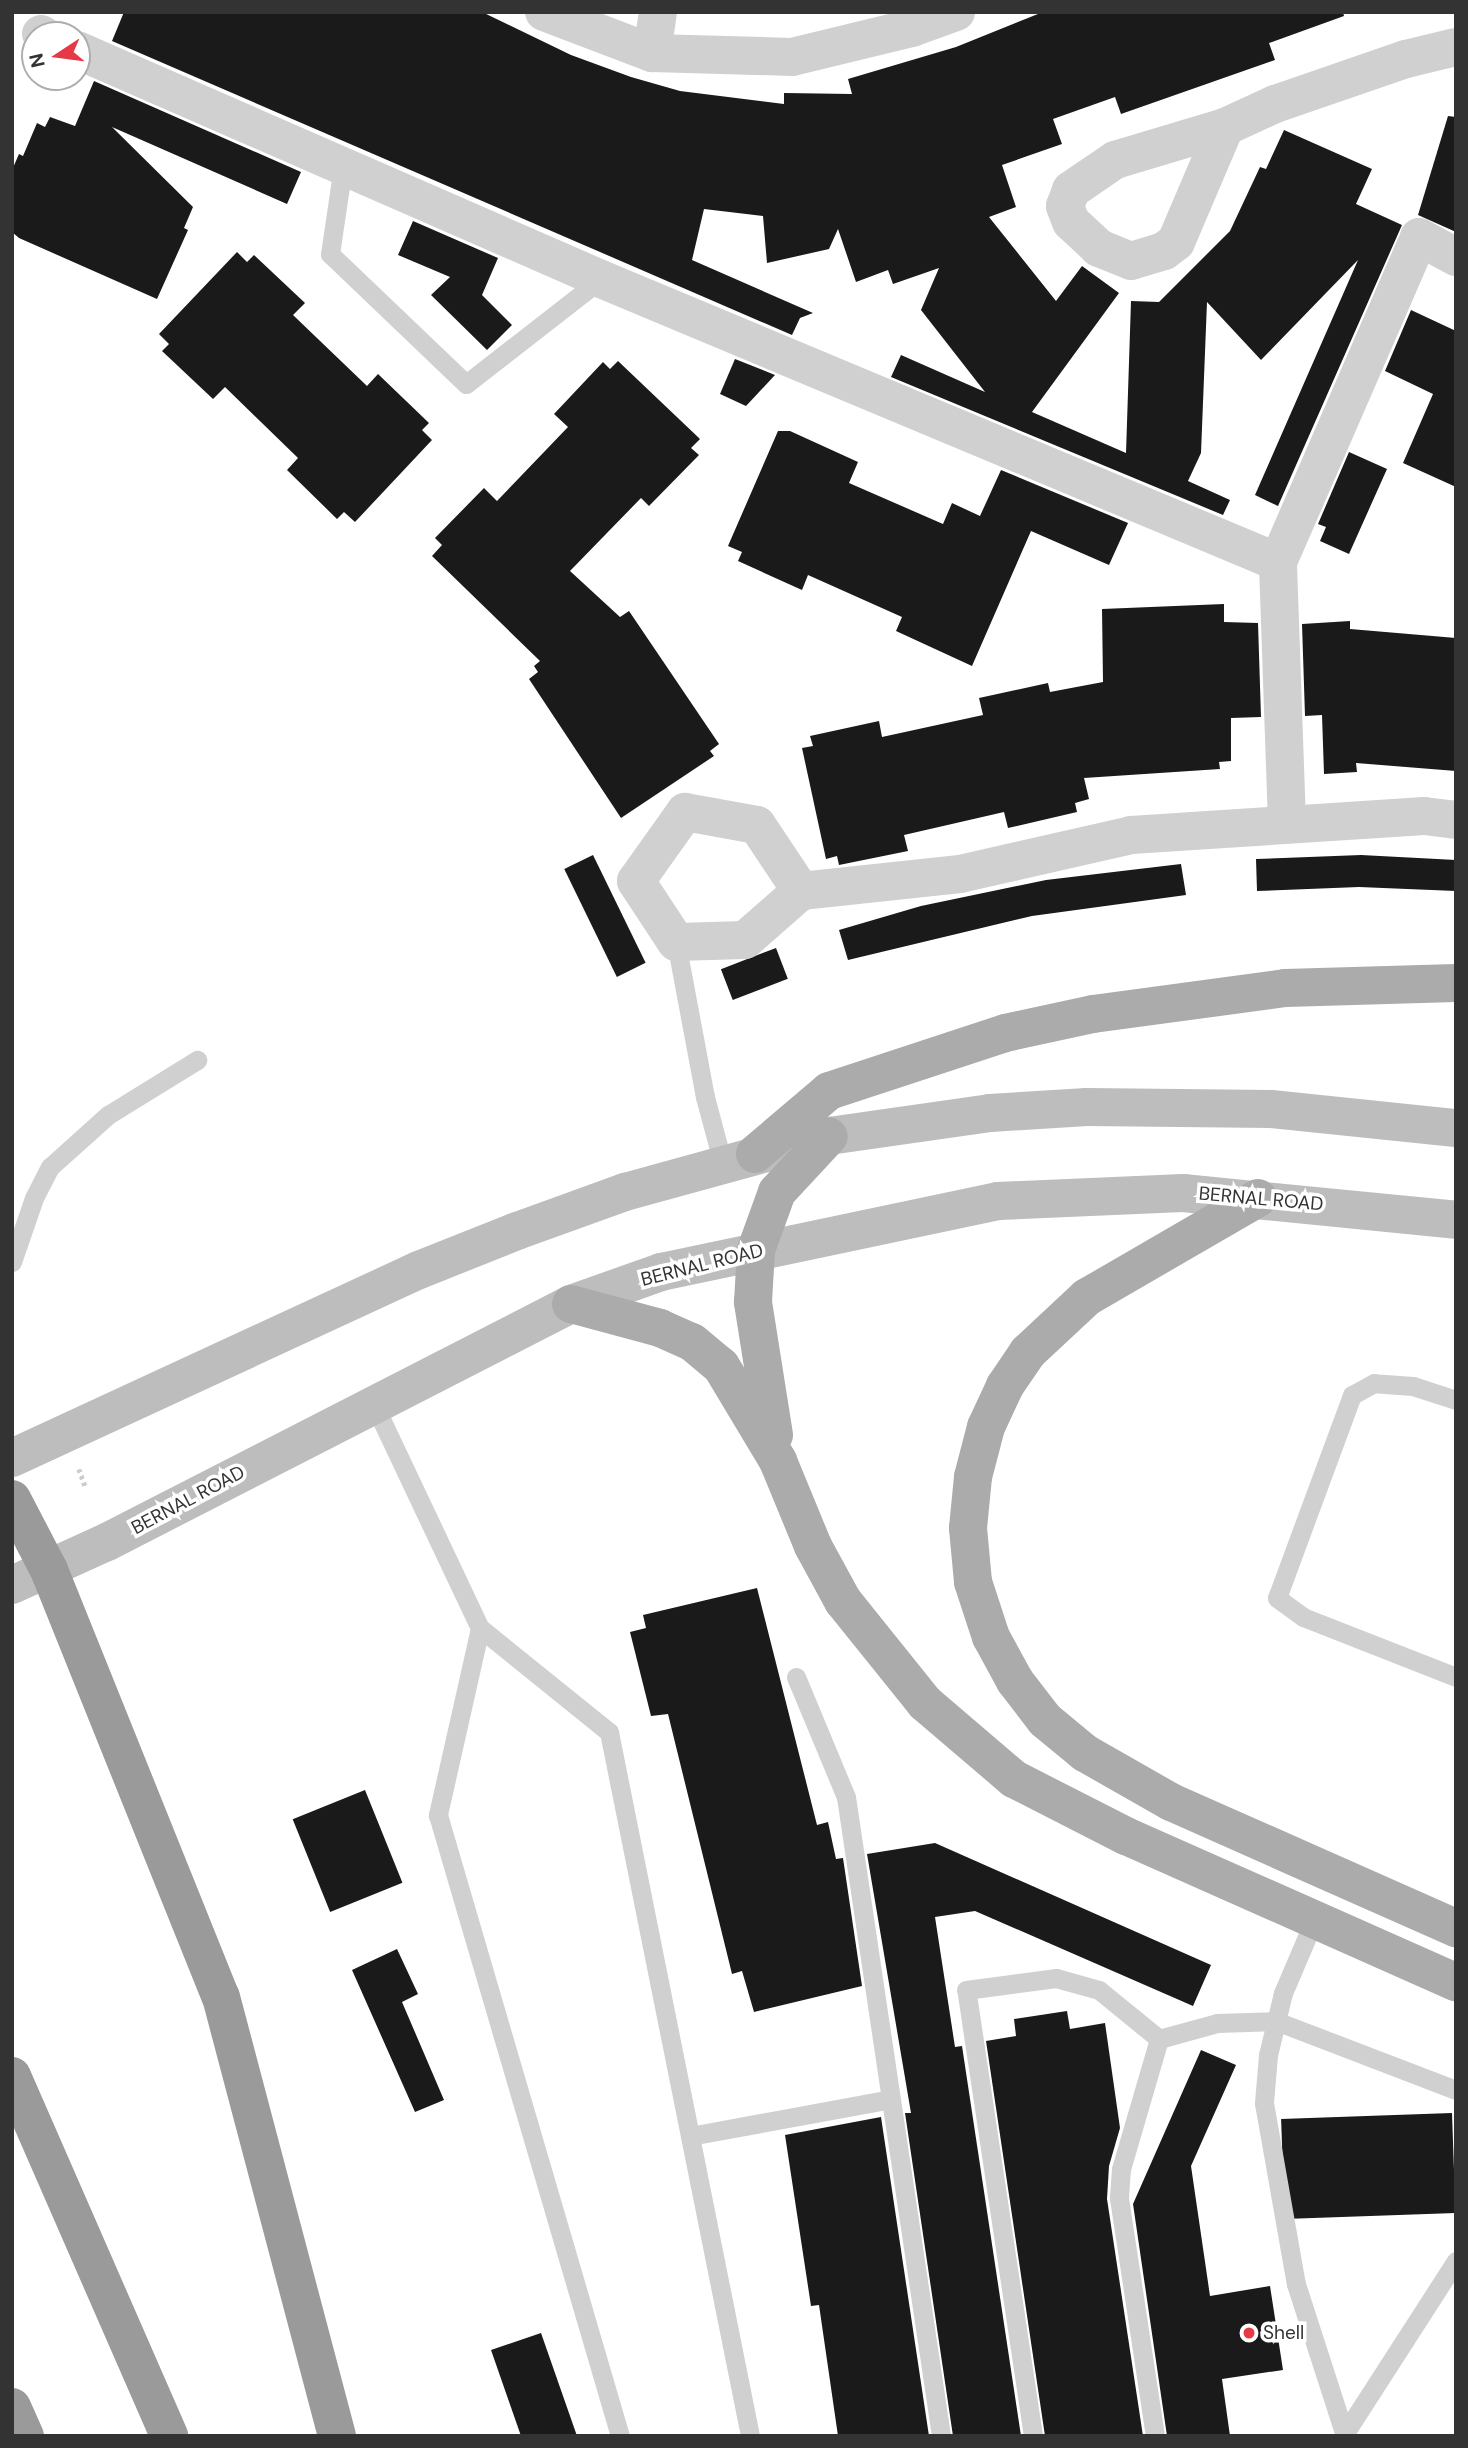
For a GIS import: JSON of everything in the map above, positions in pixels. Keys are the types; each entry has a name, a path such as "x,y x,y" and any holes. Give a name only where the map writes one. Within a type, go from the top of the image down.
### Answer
{"highway":[{"path":"12,1499 49,1570 221,1997 337,2436"},
{"path":"12,2076 169,2436"},
{"path":"12,2407 24,2436"}],"main road":[{"path":"739,1159 829,1091 1005,1033 1105,1012 1285,988 1456,983"},
{"path":"12,1458 419,1270 625,1192 829,1136 990,1113 1087,1107 1271,1109 1456,1128"},
{"path":"778,1461 753,1302 756,1250 777,1192 829,1136"},
{"name":"BERNAL ROAD","path":"12,1586 49,1570 373,1402 571,1304 661,1272 998,1201 1183,1193 1258,1198 1456,1220"},
{"path":"1258,1198 1087,1297 1028,1352 1004,1386 986,1427 973,1476 968,1528 973,1583 991,1637 1015,1681 1045,1720 1085,1753 1171,1802 1456,1928"},
{"path":"571,1304 660,1328 692,1342 729,1376 778,1461 813,1546 844,1601 907,1682 967,1742 1014,1779 1066,1808 1456,1982"}],"street":[{"path":"544,12 652,53 792,57 912,28 956,12"},
{"path":"652,53 658,12"},
{"path":"1225,127 1275,104 1456,47"},
{"path":"91,56 601,279 1278,562"},
{"path":"1287,823 1278,562 1419,237 1456,257"},
{"path":"801,891 757,825 685,812 636,881 676,942 745,940 801,891 960,874 1131,835 1287,823 1424,817 1456,820"}],"lane":[{"path":"344,166 330,254 466,384 601,279"},
{"path":"676,942 705,1097 739,1159"},
{"path":"12,1262 34,1198 50,1167 108,1115 197,1060"},
{"path":"1456,1400 1413,1386 1374,1383 1352,1395 1278,1598 1303,1617 1456,1677"},
{"path":"373,1402 480,1628 609,1732 750,2436"},
{"path":"480,1628 438,1815 620,2436"},
{"path":"796,1677 846,1797 941,2436"},
{"path":"1315,1918 1295,1962 1276,2021 1268,2055 1264,2103 1296,2284 1345,2435"},
{"path":"1033,2436 966,1990 1056,1978 1099,1990 1159,2039"},
{"path":"1159,2039 1217,2023 1276,2021 1456,2090"},
{"path":"1155,2436 1119,2197 1121,2169 1159,2039"},
{"path":"690,2136 891,2099"},
{"path":"1345,2435 1456,2261"}],"path":[{"path":"75,1459 86,1488"}],"building":[{"path":"124,12 482,12 571,55 631,77 680,91 784,104 784,93 852,94 848,79 956,47 1043,12 1343,12 1344,16 1269,43 1275,60 1121,114 1115,97 1053,119 1062,144 1002,165 1016,207 989,217 1056,301 1082,266 1119,293 1032,412 1126,453 1131,301 1159,302 1230,231 1260,167 1266,169 1284,130 1372,169 1356,204 1402,225 1278,506 1255,495 1358,260 1261,360 1207,302 1201,453 1188,481 1230,500 1223,515 891,377 901,355 985,392 921,310 939,268 893,284 888,270 856,282 838,229 829,249 767,263 763,216 704,209 692,260 813,313 800,318 792,335 112,41"},
{"path":"94,81 301,172 287,204 112,127 193,207 184,228 188,230 157,299 19,238 12,232 12,170 19,154 23,156 37,123 45,127 50,117 75,126"},
{"path":"1448,116 1456,117 1456,232 1418,215"},
{"path":"413,221 498,258 482,295 512,325 487,350 431,295 450,277 398,255"},
{"path":"237,252 247,262 254,255 305,303 293,315 367,386 378,374 429,423 422,430 432,440 355,522 344,512 337,519 287,470 298,458 225,387 213,399 162,351 169,344 159,334"},
{"path":"1411,310 1456,331 1456,487 1403,463 1433,394 1385,371"},
{"path":"735,359 775,375 746,406 720,394"},
{"path":"618,361 700,439 691,448 699,455 649,506 641,498 570,571 620,617 629,611 719,744 710,751 714,756 621,818 529,679 538,672 534,666 540,661 432,556 442,545 435,538 484,488 497,501 568,427 554,414 603,362 610,369"},
{"path":"778,431 790,431 858,462 849,483 943,524 952,503 980,516 1001,470 1128,523 1109,565 1031,531 972,666 896,631 902,617 808,575 802,590 738,561 742,552 728,546"},
{"path":"1349,452 1387,469 1349,554 1320,541 1326,527 1318,524"},
{"path":"1224,604 1224,622 1258,623 1261,717 1231,718 1231,761 1219,762 1220,769 1084,778 1089,799 1075,803 1077,812 1008,828 1004,812 904,835 908,851 839,865 837,856 826,859 802,748 813,746 810,736 879,721 882,737 983,715 979,698 1048,683 1050,692 1103,682 1102,609"},
{"path":"1350,621 1350,629 1456,638 1456,771 1356,763 1357,772 1324,774 1322,715 1305,716 1302,624"},
{"path":"593,855 646,963 617,977 564,869"},
{"path":"1361,855 1456,860 1456,891 1359,887 1257,891 1256,859"},
{"path":"1181,864 1186,895 1032,916 848,960 839,930 921,906 1046,880"},
{"path":"776,948 788,979 733,1000 721,969"},
{"path":"757,1588 817,1825 828,1822 836,1859 843,1858 862,1986 754,2012 742,1971 732,1974 668,1714 651,1716 630,1632 646,1628 643,1615"},
{"path":"365,1790 402,1883 330,1912 293,1819"},
{"path":"935,1843 1211,1965 1193,2006 975,1911 935,1917 955,2047 962,2046 1021,2436 953,2436 905,2113 911,2113 867,1854"},
{"path":"397,1949 418,1994 402,2002 444,2100 415,2112 352,1970"},
{"path":"1067,2011 1070,2029 1105,2023 1120,2128 1109,2166 1107,2199 1143,2436 1045,2436 986,2041 1016,2036 1014,2019"},
{"path":"1201,2050 1236,2065 1191,2166 1210,2296 1270,2286 1283,2370 1222,2379 1230,2436 1167,2436 1133,2204"},
{"path":"1452,2113 1455,2213 1285,2219 1281,2119"},
{"path":"881,2117 929,2436 838,2436 819,2305 811,2306 785,2135"},
{"path":"541,2333 577,2436 521,2436 491,2350"}],"place":[{"name":"Shell","path":"1249,2333"}]}
